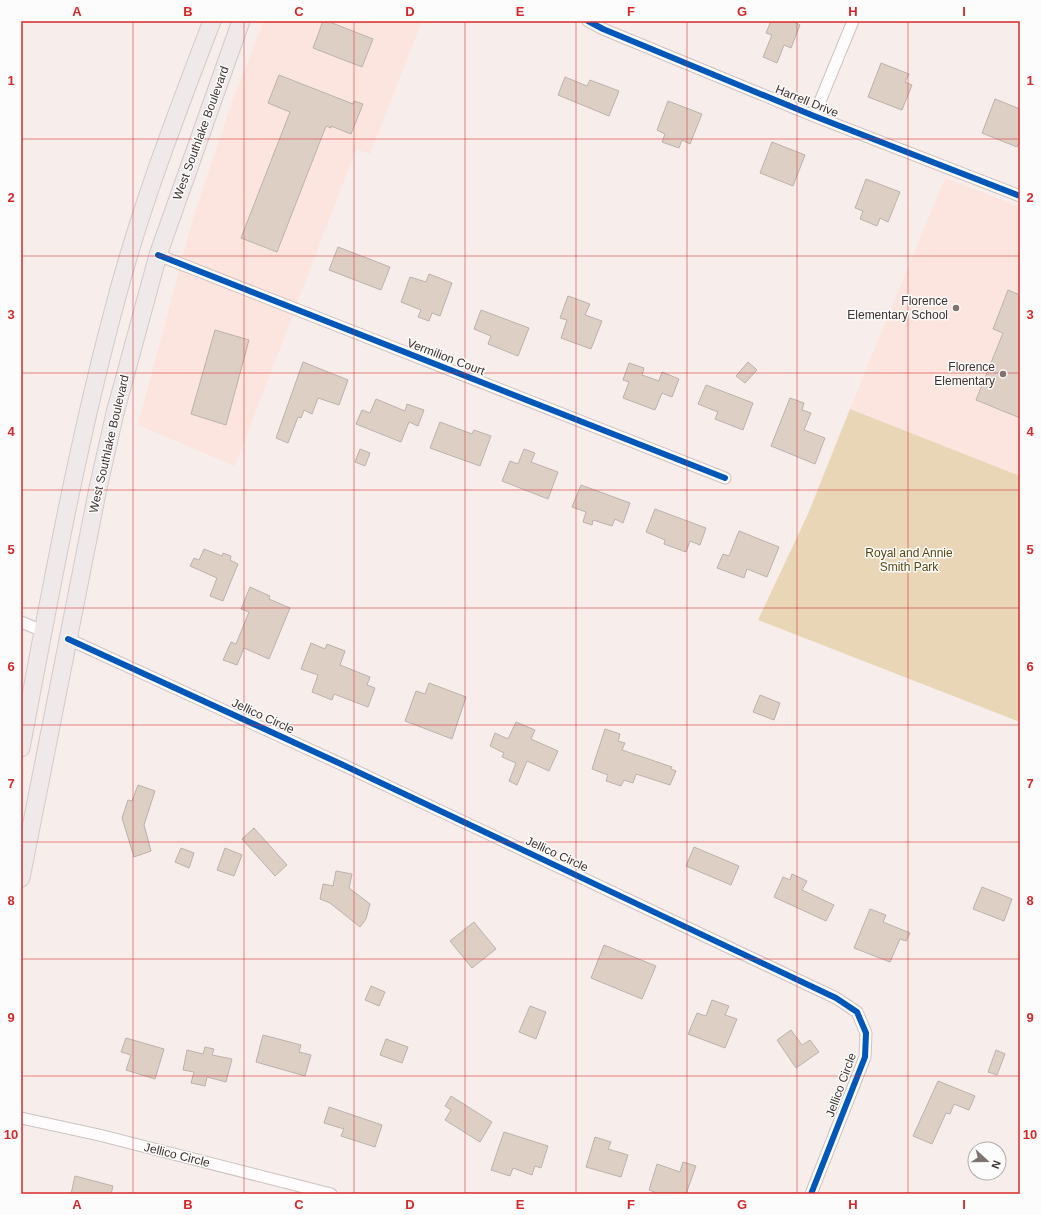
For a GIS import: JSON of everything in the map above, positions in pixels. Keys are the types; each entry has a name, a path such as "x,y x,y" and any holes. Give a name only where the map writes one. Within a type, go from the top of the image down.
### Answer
{"main road":[{"path":"21,748 74,476 118,292 156,174 212,21"},
{"name":"West Southlake Boulevard","path":"21,878 98,488 115,412 158,255 241,21"},
{"path":"43,631 68,639"}],"street":[{"name":"Harrell Drive","path":"588,21 814,116 1020,196"},
{"path":"814,116 853,21"},
{"name":"Vermilion Court","path":"158,255 725,478"},
{"path":"21,622 43,631"},
{"name":"Jellico Circle","path":"68,639 348,768 836,998 857,1012 866,1033 865,1057 811,1194"},
{"name":"Jellico Circle","path":"21,1118 99,1135 332,1194"}],"shaded area":[{"path":"264,21 422,21 370,154 356,149 235,466 138,425 194,215 234,97"},
{"name":"Florence Elementary School","path":"945,178 1020,207 1020,476 850,409"}],"green space":[{"name":"Royal and Annie Smith Park","path":"850,409 1020,476 1020,722 758,620 808,514"}],"building":[{"path":"323,21 327,21 373,39 362,67 313,48"},
{"path":"771,21 797,21 796,23 800,25 791,48 784,45 777,63 763,57 772,35 766,33"},
{"path":"881,63 909,74 905,82 912,85 902,110 868,97"},
{"path":"279,75 353,104 354,101 363,104 351,134 331,126 331,128 326,126 277,252 241,238 290,112 268,103"},
{"path":"565,77 587,86 590,80 619,91 609,116 558,95"},
{"path":"995,99 1020,109 1020,139 1017,147 982,133"},
{"path":"668,101 702,114 690,144 682,140 679,148 662,142 665,134 657,130"},
{"path":"772,142 805,155 793,186 760,173"},
{"path":"866,179 900,192 888,222 880,218 877,226 860,219 863,211 855,208"},
{"path":"338,247 390,267 381,290 329,270"},
{"path":"429,274 452,283 440,316 432,313 429,321 418,317 421,310 401,302 410,277 426,282"},
{"name":"Florence Elementary","path":"1008,290 1020,295 1020,418 976,400 1003,333 993,329"},
{"path":"568,296 590,304 585,315 602,321 591,349 561,338 567,320 560,318"},
{"path":"481,310 529,328 518,356 488,344 491,336 474,329"},
{"path":"215,330 249,340 226,425 191,414"},
{"path":"303,362 348,380 339,405 318,398 312,414 304,410 301,418 298,417 288,443 276,438"},
{"path":"748,362 757,370 745,383 736,376"},
{"path":"629,363 644,368 642,375 659,381 662,372 679,379 672,397 662,393 655,410 623,398 629,382 623,380"},
{"path":"706,385 753,403 743,430 715,419 718,412 698,404"},
{"path":"790,398 804,403 802,410 811,413 804,430 825,438 815,464 771,446"},
{"path":"376,399 405,411 407,404 424,410 418,426 409,422 401,442 356,424 362,410 370,413"},
{"path":"440,422 472,434 474,430 491,436 480,466 430,448"},
{"path":"360,449 370,453 365,466 355,462"},
{"path":"524,449 535,453 531,462 558,472 548,499 502,481 510,461 518,464"},
{"path":"581,485 630,503 623,523 615,519 612,526 593,520 592,525 583,522 586,512 572,507"},
{"path":"655,509 706,528 700,545 690,541 686,552 664,544 665,540 646,532"},
{"path":"739,531 779,547 767,577 747,569 744,578 717,568 723,554 729,556"},
{"path":"204,549 222,556 223,553 231,556 230,560 238,564 223,601 210,596 217,578 190,566 194,558 199,560"},
{"path":"250,587 270,596 269,599 290,608 269,659 244,648 237,665 223,660 231,642 236,644 249,612 241,609"},
{"path":"311,643 325,649 327,644 345,651 340,665 370,677 367,685 375,688 368,707 334,694 332,700 312,692 318,675 301,669"},
{"path":"429,683 466,697 452,739 405,721 416,691 425,694"},
{"path":"760,695 780,703 774,720 753,712"},
{"path":"516,722 535,730 531,739 558,751 549,771 527,761 517,785 509,781 516,763 502,757 504,753 490,746 495,733 508,739"},
{"path":"605,729 620,734 618,741 625,743 622,750 672,767 671,769 676,771 670,785 636,774 633,783 624,780 621,786 606,781 608,775 592,769"},
{"path":"138,785 155,791 144,825 151,851 134,857 122,818 128,800 132,801"},
{"path":"254,828 287,865 275,876 242,839"},
{"path":"694,847 739,866 731,885 686,866"},
{"path":"181,848 194,853 189,868 175,862"},
{"path":"225,848 242,855 234,876 217,870"},
{"path":"336,871 352,874 349,888 370,904 366,919 360,927 330,903 320,899 323,884 333,886"},
{"path":"792,874 807,881 802,890 834,905 826,921 774,897 783,877 790,880"},
{"path":"982,887 1012,899 1004,921 973,909"},
{"path":"870,909 886,915 883,922 910,933 906,941 900,939 890,962 854,948"},
{"path":"474,922 496,949 472,968 450,941"},
{"path":"604,945 656,966 642,999 591,978"},
{"path":"371,986 385,992 379,1006 365,1000"},
{"path":"712,1000 729,1006 725,1015 737,1019 725,1048 688,1034 697,1013 706,1016"},
{"path":"530,1006 546,1012 536,1039 519,1032"},
{"path":"791,1030 802,1045 810,1040 819,1052 796,1068 777,1040"},
{"path":"263,1035 301,1045 299,1052 311,1055 305,1076 256,1062"},
{"path":"126,1038 164,1049 155,1079 126,1070 131,1055 121,1052"},
{"path":"386,1039 408,1047 402,1063 380,1055"},
{"path":"205,1047 214,1049 212,1055 232,1059 226,1082 207,1077 205,1086 191,1083 194,1072 183,1070 187,1050 203,1054"},
{"path":"996,1050 1005,1054 997,1075 988,1072"},
{"path":"938,1081 975,1096 969,1110 954,1104 950,1114 946,1113 932,1144 913,1136"},
{"path":"451,1096 492,1122 480,1142 445,1120 451,1110 445,1106"},
{"path":"329,1107 382,1125 375,1147 341,1136 344,1129 324,1123"},
{"path":"504,1132 548,1146 541,1168 535,1166 532,1175 513,1168 510,1176 491,1170"},
{"path":"595,1137 611,1142 608,1149 628,1155 621,1177 586,1167"},
{"path":"683,1162 696,1166 686,1194 660,1194 649,1190 657,1164 680,1172"},
{"path":"75,1176 113,1186 111,1194 71,1194"}],"cycle path":[{"path":"588,21 603,29 814,116 1020,196"},
{"path":"158,255 725,478"},
{"path":"68,639 341,764 836,998 857,1012 866,1033 865,1057 811,1194"}],"place":[{"name":"Florence Elementary School","path":"956,308"},
{"name":"Florence Elementary","path":"1003,374"}]}
